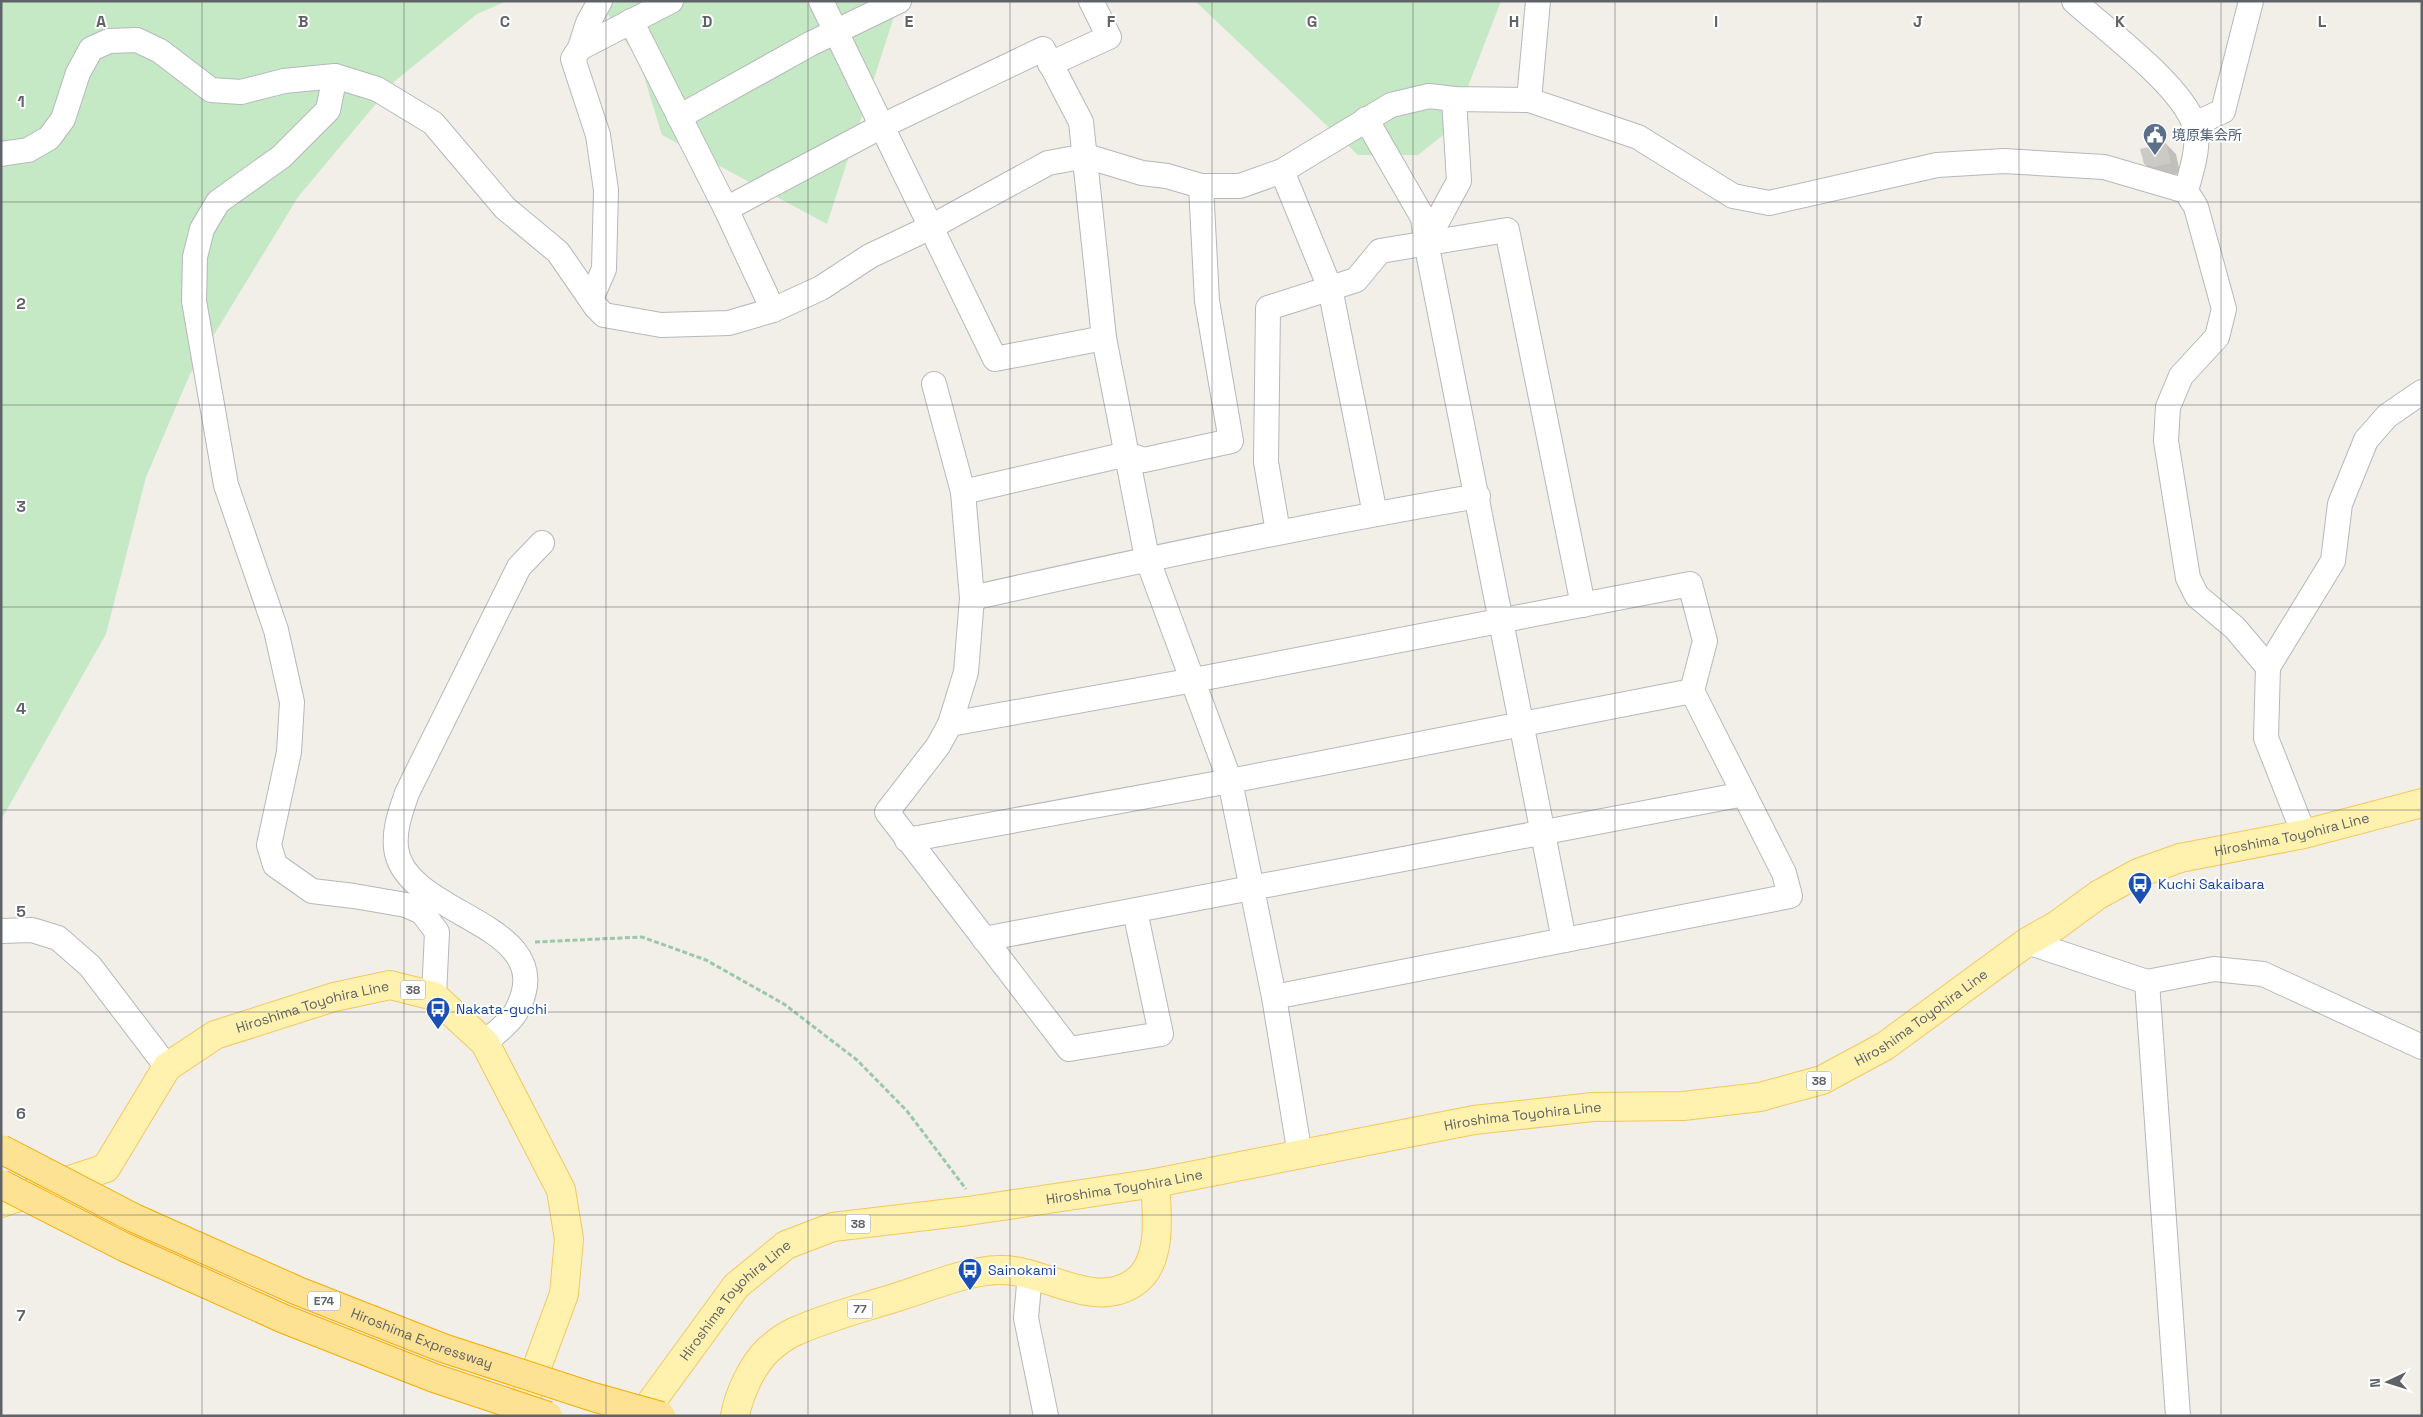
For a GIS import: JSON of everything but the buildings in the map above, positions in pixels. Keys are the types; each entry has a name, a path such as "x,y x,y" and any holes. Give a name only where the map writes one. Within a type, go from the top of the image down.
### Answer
{"highway":[{"name":"Hiroshima Expressway","path":"1,1149 134,1218 298,1291 443,1348 593,1397 662,1416"},
{"name":"E74","path":"1,1184 124,1248 284,1319 434,1378 548,1416"}],"main road":[{"name":"Hiroshima Toyohira Line","path":"641,1416 736,1286 786,1245 833,1227 1155,1183 1474,1120 1593,1107 1683,1106 1760,1097 1822,1080 1885,1046 2027,942 2057,925 2098,895 2138,873 2180,858 2304,834 2422,803"},
{"name":"Hiroshima Toyohira Line","path":"1,1203 106,1168 167,1067 215,1035 334,997 390,985 434,996 486,1043 561,1190 569,1239 564,1294 519,1416"},
{"name":"77","path":"735,1416 749,1377 768,1350 792,1333 972,1273 1001,1269 1030,1274 1083,1290 1102,1292 1122,1288 1136,1282 1147,1266 1155,1248 1158,1220 1155,1183"}],"street":[{"path":"591,299 604,269 606,190 598,135 572,59 580,48 588,23 600,1"},
{"path":"580,48 671,1"},
{"path":"821,1 995,358 1104,338"},
{"path":"679,117 836,31 899,1"},
{"path":"1050,64 1109,37 1091,1"},
{"path":"1529,100 1538,1"},
{"path":"2074,1 2176,92 2195,124 2195,158 2186,192"},
{"path":"2195,124 2223,112 2251,1"},
{"path":"631,21 726,209 773,310"},
{"path":"1,154 28,150 49,138 63,119 78,73 92,49 109,41 137,40 160,51 211,90 241,92 284,81 335,76 377,89 433,123 505,208 558,252 604,315 661,325 729,324 773,310 821,288 870,256 931,227 1048,164 1086,156 1142,173 1168,176 1201,186 1240,186 1282,171 1391,105 1429,96 1454,99 1529,100 1638,137 1733,196 1769,203 1937,165 2004,161 2104,167 2186,192 2196,207 2224,309 2217,337 2181,376 2168,407 2166,442 2188,578 2197,596 2235,628 2268,667"},
{"path":"726,209 882,126 1042,49 1081,122 1104,338 1147,558 1230,781 1250,890 1274,997 1300,1155"},
{"path":"335,76 328,110 281,157 218,202 202,229 195,257 194,301 226,485 276,630 292,702 289,752 269,845 275,864 312,891 406,905 422,912 436,932 434,996"},
{"path":"1426,242 1459,181 1454,99"},
{"path":"1366,119 1423,218 1426,242 1478,496 1564,940"},
{"path":"1282,171 1330,288 1375,514"},
{"path":"963,492 1127,454 1144,460 1231,441 1207,301 1201,186"},
{"path":"1278,532 1266,462 1268,308 1356,280 1380,251 1507,230 1583,605"},
{"path":"934,384 963,492 972,598 966,672 950,724 938,746 887,812 1069,1049 1161,1034 1134,911"},
{"path":"2304,834 2266,738 2268,667 2333,561 2340,504 2366,440 2387,416 2422,392"},
{"path":"972,598 1147,558 1478,496"},
{"path":"486,1043 517,1011 527,979 516,952 490,930 424,890 406,871 396,849 396,822 407,793 519,567 542,543"},
{"path":"950,724 1194,680 1690,584 1705,640 1692,691 1784,873 1790,896 1274,997"},
{"path":"907,840 1230,781 1692,691"},
{"path":"984,939 1250,890 1744,794"},
{"path":"1,932 32,930 58,938 90,966 167,1067"},
{"path":"2027,942 2147,982 2214,969 2263,974 2422,1048"},
{"path":"2147,982 2178,1416"},
{"path":"1030,1274 1026,1318 1046,1416"}],"path":[{"path":"516,952 535,942 642,938 706,960 784,1004 857,1060 907,1111 965,1186 968,1210"}],"green space":[{"path":"1,1 507,1 477,14 395,81 298,197 190,374 146,477 106,634 1,820"},
{"path":"594,1 899,1 827,224 662,135 640,63 600,2"},
{"path":"1195,1 1501,1 1452,128 1418,155 1358,155"}],"place":[{"name":"境原集会所","path":"2155,156"},
{"name":"Kuchi Sakaibara","path":"2140,905"},
{"name":"Nakata-guchi","path":"438,1030"},
{"name":"Sainokami","path":"970,1291"}]}
